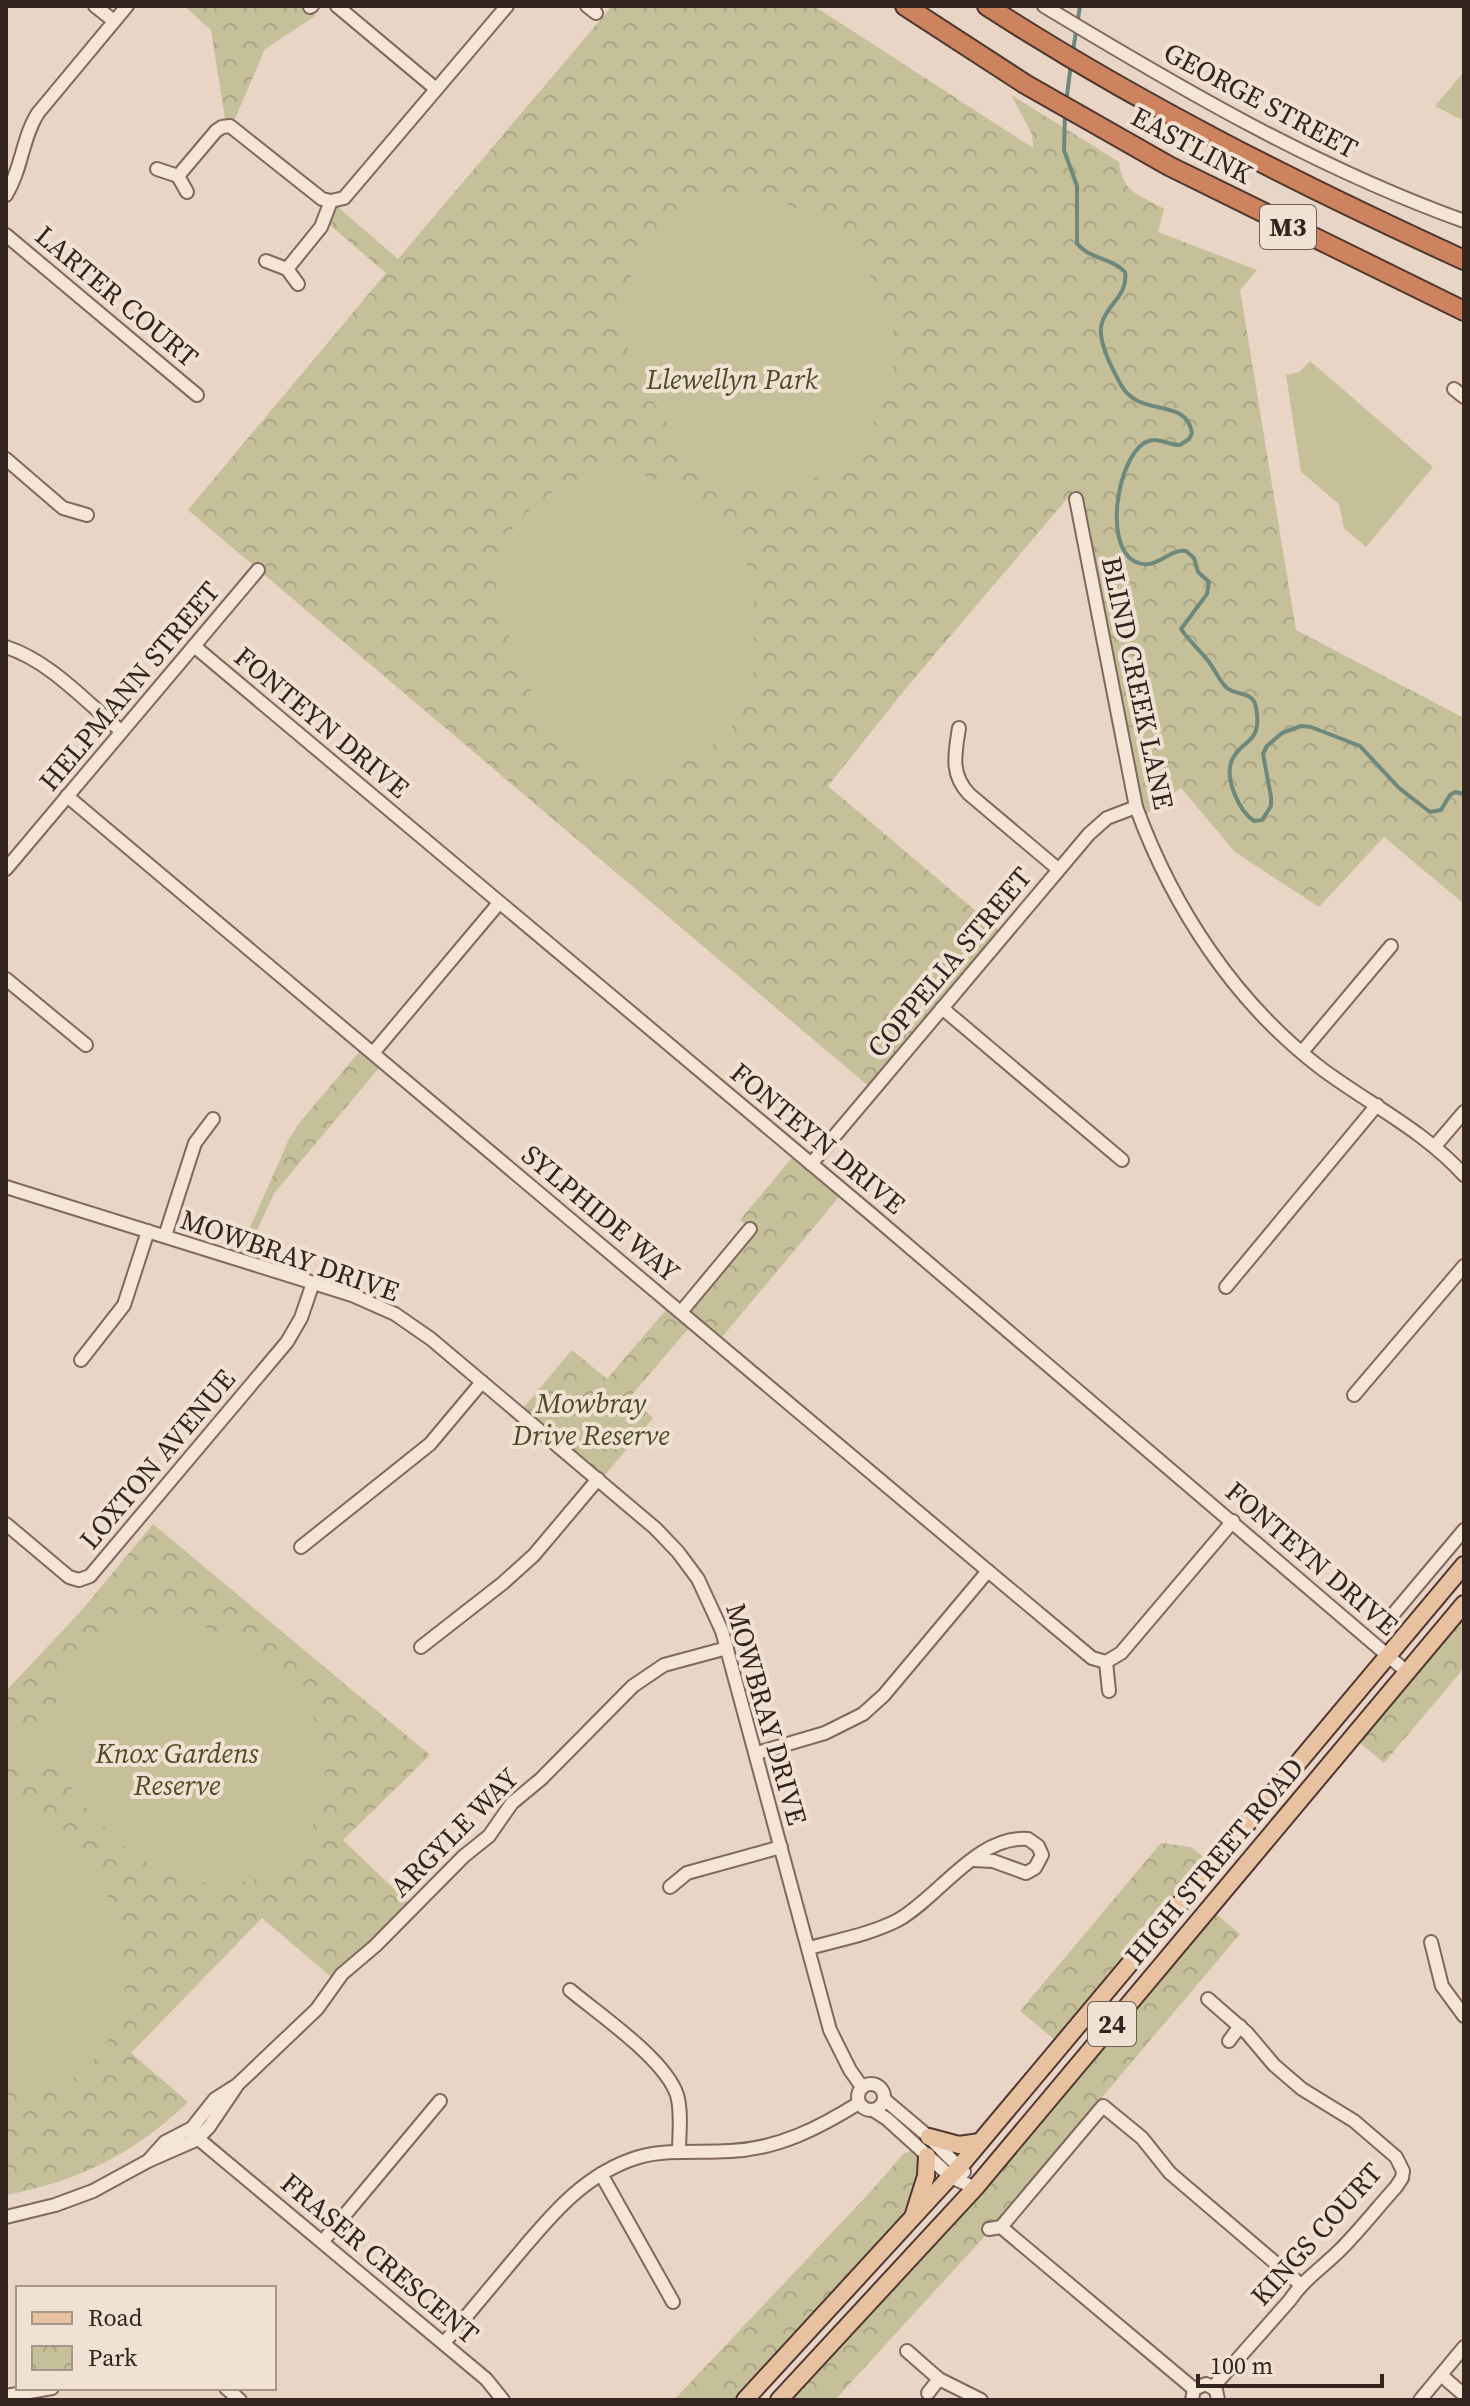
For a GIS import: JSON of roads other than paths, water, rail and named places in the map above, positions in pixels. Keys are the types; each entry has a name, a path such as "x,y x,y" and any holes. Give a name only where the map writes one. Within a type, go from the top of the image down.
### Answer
{"highway":[{"name":"EASTLINK","path":"905,6 1025,84 1169,166 1464,311"},
{"name":"EASTLINK","path":"987,6 1121,88 1261,164 1464,260"},
{"path":"1366,265 1464,324"}],"main road":[{"name":"HIGH STREET ROAD","path":"750,2395 956,2171 1464,1565"},
{"name":"HIGH STREET ROAD","path":"780,2398 975,2188 1464,1604"},
{"path":"1206,1873 1249,1859"},
{"path":"929,2137 959,2145 980,2142"},
{"path":"911,2223 926,2176 927,2156"},
{"path":"750,2395 771,2390 780,2398"}],"street":[{"path":"95,6 114,21"},
{"path":"6,195 20,168 32,122 127,6"},
{"path":"337,6 436,89"},
{"path":"178,176 216,131 230,126 319,197 331,201 344,198 507,6"},
{"name":"GEORGE STREET","path":"1044,6 1124,54 1332,165 1375,186 1464,221"},
{"path":"157,169 178,176 187,192"},
{"path":"287,269 321,227 331,201"},
{"name":"LARTER COURT","path":"6,235 197,395"},
{"path":"266,261 287,269 298,284"},
{"path":"6,459 63,508 87,515"},
{"name":"BLIND CREEK LANE","path":"1076,499 1136,807 1164,872 1208,948 1260,1013 1334,1078 1435,1146 1464,1175"},
{"name":"HELPMANN STREET","path":"6,869 258,570"},
{"name":"FONTEYN DRIVE","path":"194,646 811,1164 1407,1672"},
{"path":"6,647 44,666 121,731"},
{"path":"959,728 954,758 959,782 969,794 1058,869"},
{"name":"SYLPHIDE WAY","path":"67,796 1092,1658 1106,1662"},
{"name":"COPPELIA STREET","path":"811,1164 1058,869 1101,822 1136,807"},
{"path":"373,1053 499,903"},
{"path":"1302,1052 1391,946"},
{"path":"6,979 86,1045"},
{"path":"942,1008 1122,1160"},
{"path":"1226,1287 1377,1105"},
{"path":"1435,1146 1464,1112"},
{"path":"165,1236 195,1143 213,1119"},
{"name":"MOWBRAY DRIVE","path":"6,1187 364,1300 404,1320 440,1346 655,1528 678,1552 712,1605 757,1753 830,2030 843,2058 862,2087 875,2085 882,2091 884,2099 929,2137 956,2171 975,2188"},
{"path":"681,1312 750,1229"},
{"path":"81,1360 124,1305 148,1231"},
{"path":"1354,1395 1464,1266"},
{"name":"LOXTON AVENUE","path":"6,1524 69,1577 79,1580 90,1576 287,1342 301,1318 313,1283"},
{"path":"301,1547 430,1444 482,1382"},
{"path":"421,1647 534,1555 598,1479"},
{"path":"1109,1691 1106,1662 1121,1653 1233,1521"},
{"path":"1395,1612 1464,1530"},
{"path":"757,1753 835,1730 872,1707 988,1571"},
{"path":"1420,1583 1423,1613"},
{"name":"ARGYLE WAY","path":"196,2132 237,2085 317,2009 350,1966 375,1946 464,1856 489,1836 512,1803 541,1779 633,1686 664,1665 727,1648"},
{"path":"809,1948 894,1922 918,1906 974,1860 994,1845 1021,1839 1036,1844 1042,1855 1037,1866 1026,1873 993,1861 974,1860"},
{"path":"670,1887 687,1873 781,1847"},
{"path":"1431,1942 1442,1986 1464,2016"},
{"path":"570,1990 654,2060 671,2082 679,2107 679,2152"},
{"name":"KINGS COURT","path":"1208,1999 1240,2026 1274,2065 1307,2093 1358,2124 1396,2157 1403,2171 1400,2182 1351,2238 1300,2284 1216,2394"},
{"path":"1229,2041 1240,2026"},
{"path":"444,2343 566,2199 601,2174 639,2157 679,2152 737,2151 779,2143 828,2122 859,2103 858,2095 862,2087"},
{"path":"873,2110 880,2107 884,2099"},
{"path":"323,2241 440,2101"},
{"name":"MOWBRAY DRIVE","path":"859,2103 887,2119 927,2156 956,2171"},
{"path":"1216,2394 1206,2384 1193,2394 995,2228 1103,2106 1142,2138 1170,2173 1300,2284"},
{"path":"6,2217 85,2194 196,2132"},
{"name":"FRASER CRESCENT","path":"196,2132 486,2379 503,2400"},
{"path":"601,2174 673,2302"},
{"path":"1420,2400 1464,2347"},
{"path":"907,2351 939,2379 981,2400"},
{"path":"1441,2375 1464,2395"},
{"path":"928,2393 939,2379"},
{"path":"15,2397 44,2390"}],"waterway":[{"path":"1073,51 1080,6"},
{"path":"1066,103 1071,64"},
{"path":"1065,111 1064,150 1077,186 1077,243 1087,252 1125,272 1123,288 1101,327 1107,357 1129,395 1139,402 1181,415 1192,433 1180,445 1153,440 1144,443 1135,453 1121,484 1117,521 1119,538 1125,552 1142,564 1186,551 1194,558 1198,572 1209,582 1207,594 1181,629 1224,685 1252,698 1256,707 1257,728 1254,735 1236,753 1230,767 1231,785 1238,802 1254,821 1262,820 1271,806 1263,754 1267,746 1282,733 1301,726 1360,746 1399,788 1430,812 1441,810 1455,792 1464,794"}],"park label":[{"name":"Llewellyn Park","path":"732,379"},
{"name":"Mowbray Drive Reserve","path":"591,1419"},
{"name":"Knox Gardens Reserve","path":"177,1769"}]}
